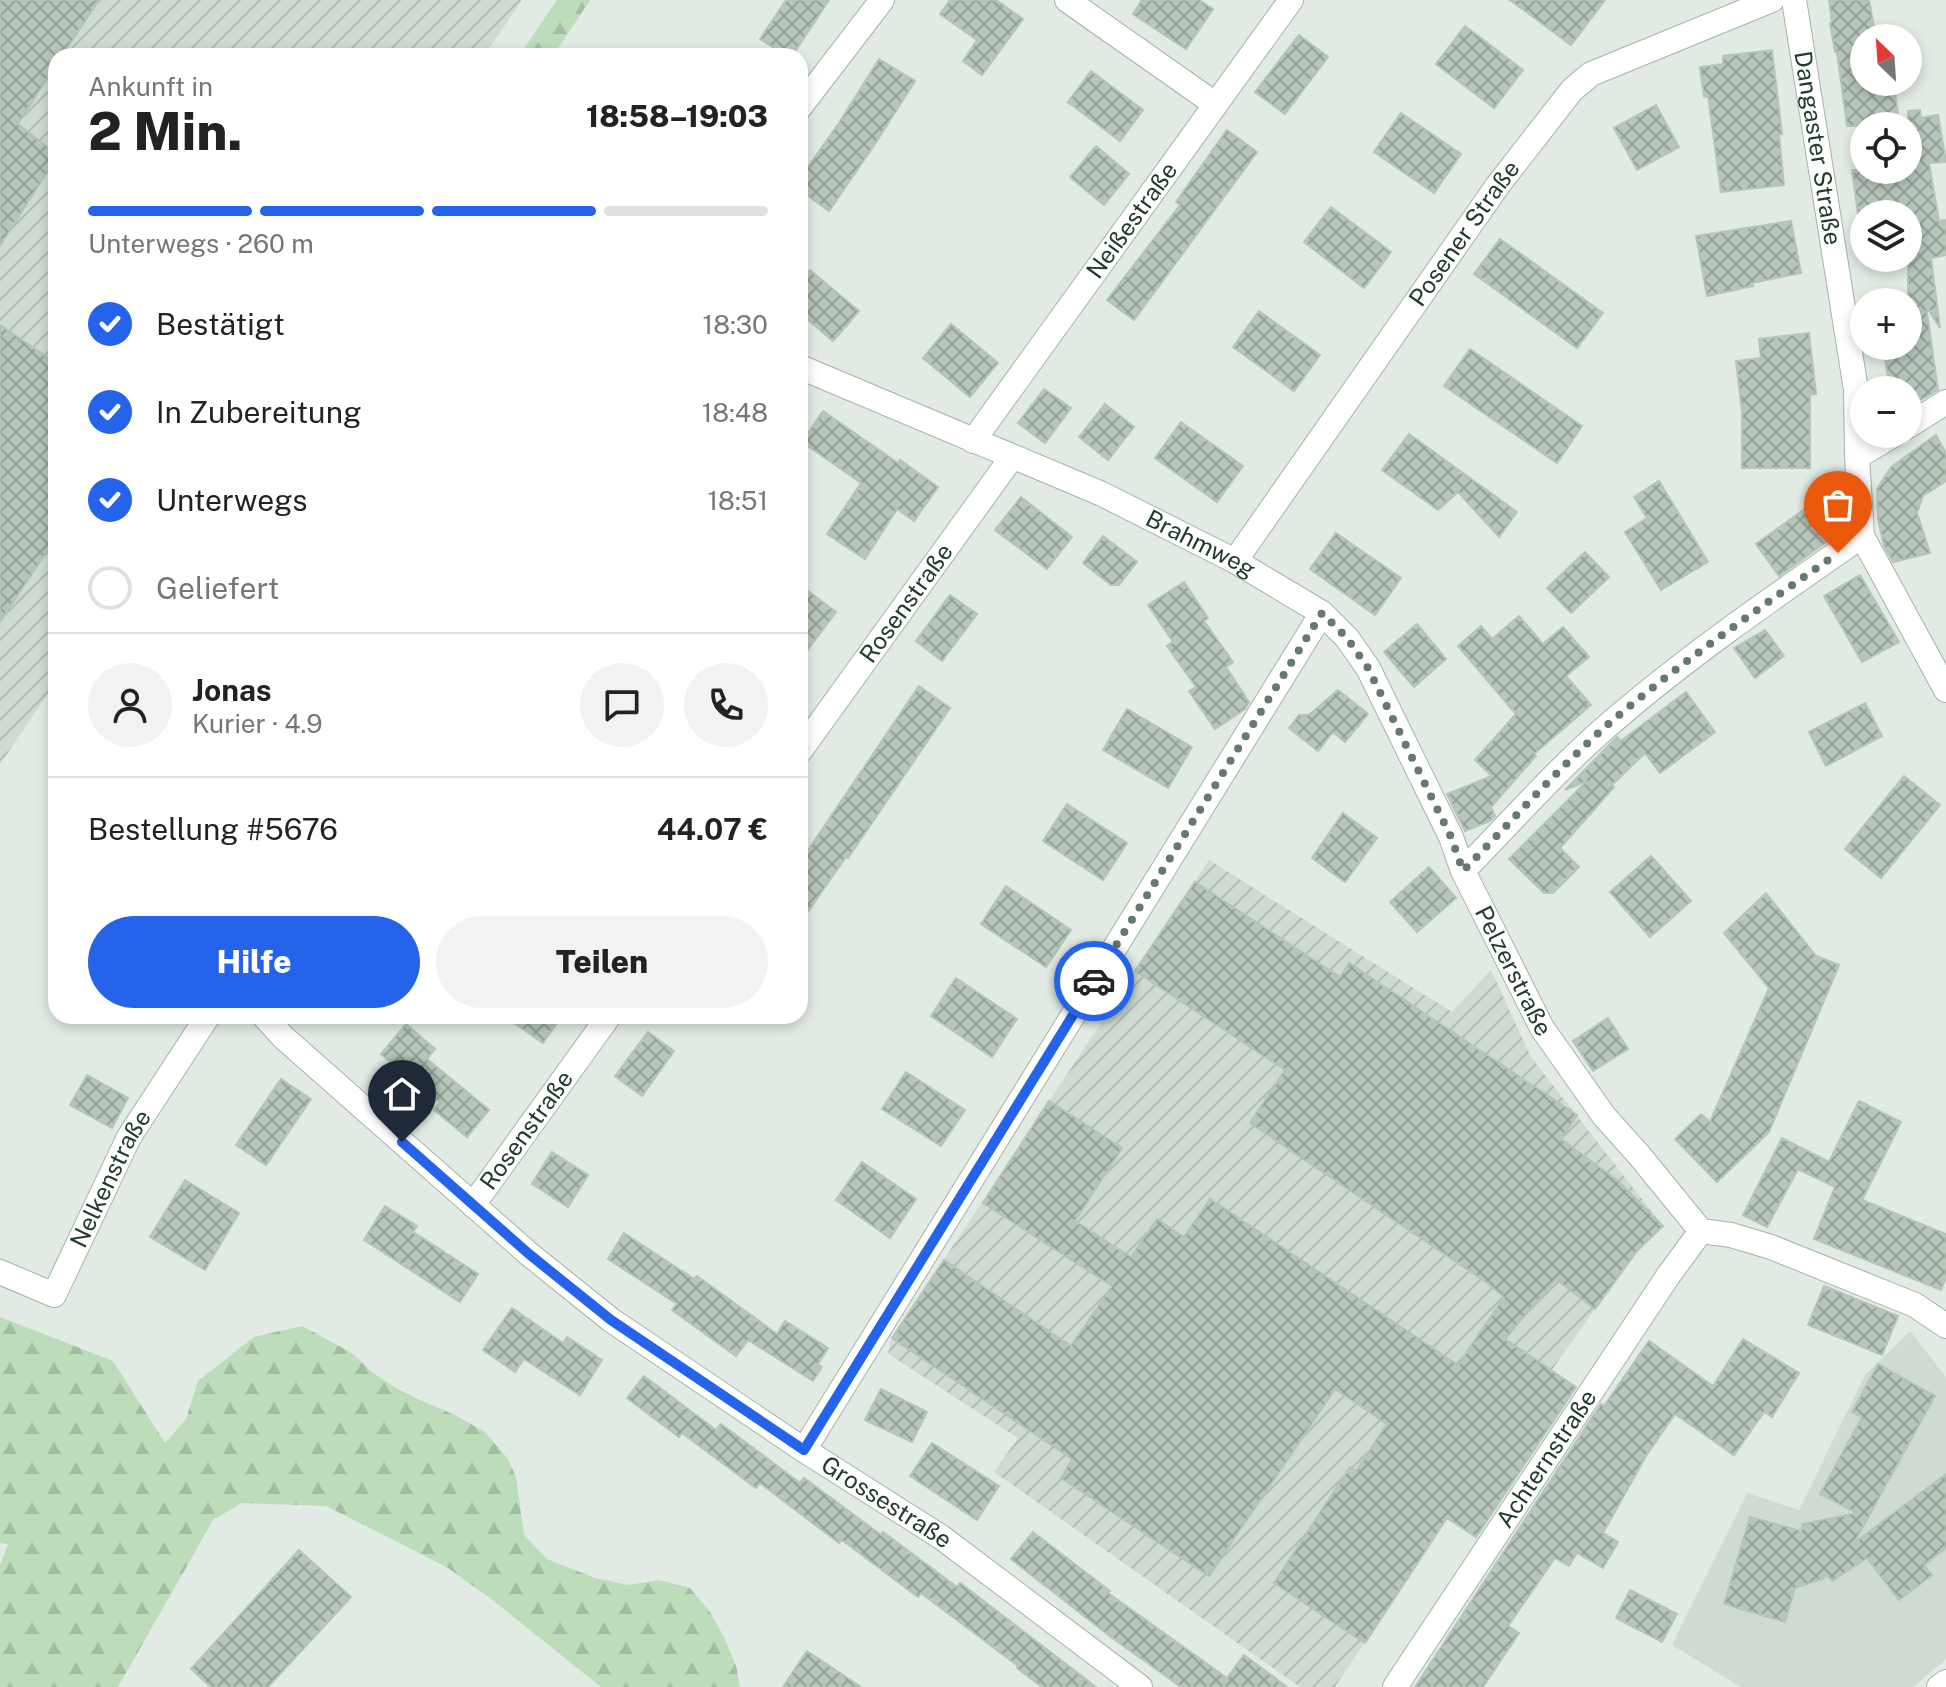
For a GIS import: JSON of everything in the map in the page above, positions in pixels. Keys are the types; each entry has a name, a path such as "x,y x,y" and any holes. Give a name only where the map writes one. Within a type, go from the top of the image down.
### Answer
{"street":[{"path":"808,97 882,0"},
{"path":"1067,0 1215,104"},
{"name":"Neißestraße","path":"973,441 1291,0"},
{"name":"Posener Straße","path":"1235,561 1498,185 1572,90 1591,74 1772,0"},
{"name":"Dangaster Straße","path":"1794,0 1856,390 1862,536"},
{"name":"Brahmweg","path":"808,370 1102,494 1235,561 1322,613 1347,638 1368,668 1451,837 1463,871"},
{"path":"1922,417 1946,402"},
{"path":"1857,457 1872,448"},
{"name":"Rosenstraße","path":"808,740 1012,457"},
{"path":"1463,871 1612,722 1715,639 1862,536 1946,690"},
{"path":"804,1450 1322,613"},
{"name":"Pelzerstraße","path":"1463,871 1542,1028 1604,1116 1701,1231"},
{"name":"Nelkenstraße","path":"0,1272 54,1295 129,1137 203,1024"},
{"name":"Grossestraße","path":"271,1024 473,1205 564,1284 611,1320 804,1450 941,1537 1140,1687"},
{"name":"Rosenstraße","path":"473,1205 603,1024"},
{"path":"1701,1231 1731,1235 1771,1247 1915,1305 1946,1326"},
{"name":"Achternstraße","path":"1395,1687 1701,1231"},
{"path":"1939,1687 1946,1682"}],"shaded area":[{"path":"0,0 522,0 489,48 48,48 48,694 0,764"},
{"path":"1209,860 1452,1012 1491,970 1531,1057 1663,1226 1637,1251 1595,1309 1441,1527 1335,1687 1300,1687 994,1472 1018,1438 888,1354 892,1338"},
{"path":"1910,1331 1946,1377 1946,1659 1913,1687 1741,1687 1672,1645 1747,1493 1799,1510 1865,1375"}],"green space":[{"path":"557,0 590,0 558,48 524,48"},
{"path":"0,1317 113,1361 165,1443 186,1419 198,1381 254,1337 302,1326 352,1353 391,1385 485,1432 508,1459 516,1477 524,1535 547,1559 595,1578 628,1585 659,1580 690,1588 710,1612 724,1637 736,1666 740,1687 601,1687 448,1568 392,1539 326,1506 242,1503 213,1520 118,1687 0,1687 0,1565 8,1544 0,1543"}],"building":[{"path":"0,0 99,0 67,48 48,48 48,77 18,124 48,148 48,171 0,246"},
{"path":"786,0 829,0 797,48 774,48 760,39"},
{"path":"950,0 996,0 1023,19 982,75 963,61 977,40 940,14"},
{"path":"1142,0 1199,0 1213,9 1186,49 1133,14"},
{"path":"1510,0 1605,0 1571,45"},
{"path":"1829,0 1869,0 1873,24 1850,24 1850,96 1895,96 1898,112 1850,112 1850,126 1847,126"},
{"path":"1465,26 1523,70 1494,108 1436,64"},
{"path":"1299,35 1328,57 1285,114 1255,92"},
{"path":"1772,50 1782,134 1779,134 1784,185 1721,192 1708,96 1704,97 1700,67 1723,64 1723,56"},
{"path":"879,59 915,81 829,211 808,196 808,167"},
{"path":"1091,71 1143,110 1120,141 1068,102"},
{"path":"1656,105 1679,147 1637,170 1614,128"},
{"path":"1401,113 1461,154 1434,193 1374,152"},
{"path":"1938,115 1946,162 1929,163 1939,221 1946,220 1946,255 1931,258 1940,328 1926,306 1938,390 1922,399 1922,376 1888,376 1885,360 1922,360 1922,288 1908,288 1908,272 1922,272 1922,200 1856,200 1854,184 1922,184 1922,118"},
{"path":"1227,130 1257,152 1134,320 1107,300 1180,205 1176,202"},
{"path":"1096,146 1129,174 1104,205 1070,177"},
{"path":"1331,207 1391,252 1364,288 1304,242"},
{"path":"1791,221 1801,273 1707,296 1696,236"},
{"path":"1500,239 1603,313 1577,348 1474,274"},
{"path":"810,270 859,311 833,341 808,320"},
{"path":"1259,311 1320,355 1294,391 1233,347"},
{"path":"951,324 998,363 970,397 923,358"},
{"path":"0,325 48,358 48,550 0,622"},
{"path":"1809,333 1816,394 1810,395 1810,468 1742,468 1742,412 1736,361 1761,358 1759,339"},
{"path":"1470,349 1582,426 1557,463 1444,386"},
{"path":"1044,389 1071,408 1045,443 1018,423"},
{"path":"1105,404 1134,427 1108,460 1079,437"},
{"path":"823,411 938,487 914,521 897,509 865,559 827,534 861,483 808,446 808,433"},
{"path":"1181,422 1243,466 1217,502 1155,458"},
{"path":"1409,434 1517,512 1499,537 1458,492 1438,510 1382,470"},
{"path":"1936,435 1946,453 1946,481 1923,496 1917,513 1930,553 1893,562 1884,546 1878,519 1877,489 1891,467 1922,448"},
{"path":"1659,481 1708,562 1661,590 1625,532 1647,518 1634,497"},
{"path":"1021,497 1072,537 1047,569 995,530"},
{"path":"1813,503 1836,535 1779,576 1756,544"},
{"path":"1336,533 1401,578 1375,615 1310,569"},
{"path":"1103,536 1137,562 1119,585 1111,585 1083,563"},
{"path":"1585,552 1609,577 1571,613 1547,588"},
{"path":"1860,575 1899,642 1862,662 1824,596"},
{"path":"1184,582 1208,618 1204,621 1233,662 1226,667 1249,702 1245,709 1215,729 1189,691 1196,687 1167,646 1173,642 1148,605"},
{"path":"808,591 836,612 808,649"},
{"path":"950,595 977,614 942,661 916,641"},
{"path":"1519,616 1543,644 1563,627 1589,657 1566,676 1591,705 1534,754 1536,756 1491,807 1495,816 1490,821 1465,831 1447,794 1492,776 1475,760 1516,714 1458,646 1481,626 1492,639"},
{"path":"1417,624 1446,659 1414,687 1384,652"},
{"path":"1765,630 1784,656 1755,678 1734,648"},
{"path":"919,686 950,708 808,912 808,850"},
{"path":"1338,690 1368,714 1345,742 1333,732 1318,751 1289,728 1299,715 1309,715"},
{"path":"1686,692 1715,732 1660,773 1645,753 1612,785 1614,787 1560,848 1579,867 1553,893 1544,893 1509,859 1587,781 1565,790 1617,737 1621,741"},
{"path":"1865,703 1882,736 1826,766 1809,732"},
{"path":"1127,709 1192,747 1168,788 1103,750"},
{"path":"1904,776 1940,805 1881,878 1845,849"},
{"path":"1067,804 1127,843 1103,880 1043,841"},
{"path":"1343,813 1377,838 1345,882 1312,858"},
{"path":"1651,856 1691,901 1650,937 1610,892"},
{"path":"1429,867 1456,898 1417,932 1390,902"},
{"path":"1195,882 1340,977 1349,963 1577,1115 1561,1139 1618,1181 1663,1226 1637,1251 1595,1309 1556,1279 1505,1339 1576,1387 1476,1537 1447,1518 1365,1643 1274,1583 1350,1467 1356,1471 1387,1424 1335,1389 1209,1576 1061,1478 1072,1459 892,1338 944,1260 1071,1346 1112,1286 983,1203 1049,1101 1122,1148 1075,1221 1131,1257 1157,1219 1184,1237 1210,1199 1458,1365 1504,1297 1250,1123 1285,1070 1135,971"},
{"path":"1006,886 1071,930 1046,967 981,924"},
{"path":"1766,893 1816,956 1839,965 1769,1132 1717,1182 1675,1139 1701,1114 1710,1122 1769,988 1724,933"},
{"path":"956,978 1017,1019 992,1057 931,1016"},
{"path":"1608,1018 1628,1049 1593,1071 1573,1041"},
{"path":"406,1024 435,1049 427,1059 489,1110 467,1137 434,1110 440,1102 381,1054"},
{"path":"516,1024 556,1024 543,1043"},
{"path":"648,1032 674,1051 642,1096 615,1076"},
{"path":"906,1072 965,1110 941,1146 882,1109"},
{"path":"87,1075 128,1098 112,1128 70,1105"},
{"path":"281,1079 311,1099 266,1165 236,1145"},
{"path":"1859,1101 1901,1122 1862,1200 1946,1234 1946,1277 1941,1290 1814,1239 1835,1187 1798,1169 1767,1227 1743,1215 1782,1138 1829,1162"},
{"path":"552,1152 588,1175 568,1207 532,1184"},
{"path":"862,1162 916,1199 890,1238 836,1200"},
{"path":"185,1180 239,1213 205,1270 150,1237"},
{"path":"385,1206 417,1226 413,1232 478,1274 460,1302 364,1240"},
{"path":"624,1233 694,1279 697,1276 777,1334 785,1321 828,1348 818,1364 822,1367 813,1381 748,1340 736,1356 672,1310 677,1304 608,1259"},
{"path":"1824,1286 1898,1316 1882,1355 1808,1325"},
{"path":"512,1308 563,1343 567,1337 602,1360 580,1395 524,1359 515,1372 483,1350"},
{"path":"1743,1339 1799,1373 1772,1417 1764,1412 1734,1455 1675,1414 1646,1456 1603,1533 1618,1542 1603,1568 1577,1553 1569,1566 1555,1558 1508,1626 1519,1633 1483,1687 1415,1687 1601,1404 1604,1406 1649,1341 1713,1386"},
{"path":"1878,1364 1935,1396 1854,1543 1946,1474 1946,1548 1924,1565 1932,1575 1899,1600 1867,1558 1832,1581 1827,1575 1795,1588 1785,1622 1724,1604 1750,1517 1801,1531 1803,1524 1857,1513 1820,1494 1862,1417 1852,1412"},
{"path":"644,1376 716,1430 721,1424 800,1483 804,1478 957,1587 960,1583 1096,1687 1042,1687 921,1593 918,1597 842,1540 839,1543 760,1483 756,1488 682,1433 679,1437 627,1398"},
{"path":"881,1389 927,1412 912,1442 865,1420"},
{"path":"932,1443 999,1486 977,1520 910,1476"},
{"path":"1033,1532 1110,1591 1108,1593 1227,1678 1244,1655 1287,1687 1181,1687 1011,1559"},
{"path":"299,1550 351,1597 268,1687 211,1687 191,1669"},
{"path":"1630,1590 1677,1614 1662,1642 1616,1618"},
{"path":"807,1651 861,1687 783,1687"}],"way so far":[{"path":"1094,981 1322,613 1347,638 1368,668 1451,837 1463,871 1612,722 1715,639 1838,553"}],"route":[{"path":"402,1142 564,1284 611,1320 804,1450 1094,981"}]}
